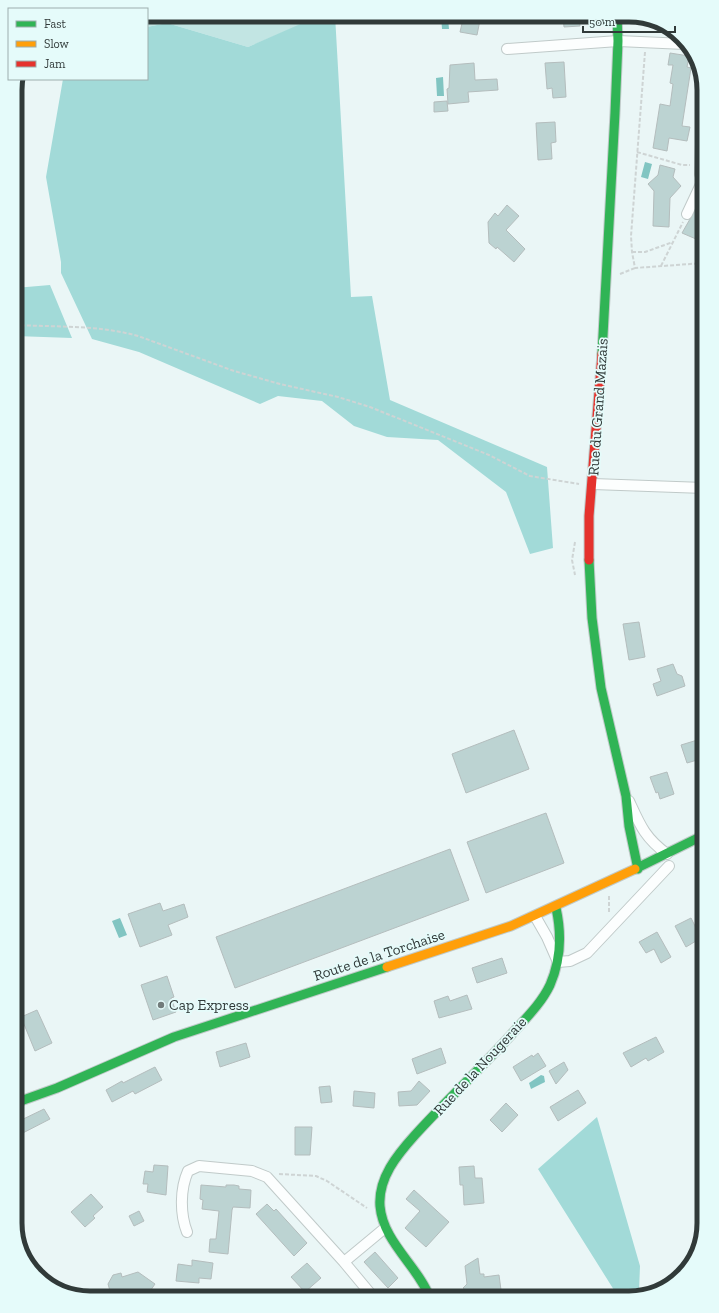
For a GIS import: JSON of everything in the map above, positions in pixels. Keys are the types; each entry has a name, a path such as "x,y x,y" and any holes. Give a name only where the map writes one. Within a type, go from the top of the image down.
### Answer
{"street":[{"name":"Rue du Grand Mazais","path":"617,22 618,41 604,321 593,484 589,516 592,618 602,688 626,796 629,826 638,869"},
{"path":"507,49 618,41 678,43"},
{"path":"687,214 697,195"},
{"path":"593,484 697,488"},
{"name":"Rue du Grand Mazais","path":"626,796 644,833 652,843 667,854"},
{"name":"Route de la Torchaise","path":"22,1100 57,1088 174,1037 481,936 556,908 638,869 697,839"},
{"path":"535,916 541,925 558,962 570,961 587,953 669,866"},
{"name":"Rue de la Nougeraie","path":"427,1291 423,1281 390,1238 385,1228 380,1201 381,1187 393,1163 407,1144 535,1008 550,985 558,962 561,947 556,908"},
{"name":"Route de la Torchaise","path":"22,1108 57,1088"},
{"path":"187,1232 182,1212 185,1177 188,1171 199,1166 259,1173 272,1181 368,1291"},
{"path":"344,1262 385,1228"}],"path":[{"path":"646,41 631,236 635,268 697,263"},
{"path":"637,152 682,165 697,165"},
{"path":"661,266 687,214"},
{"path":"632,252 644,252 673,242"},
{"path":"22,325 124,332 161,343 234,371 280,384 338,397 370,407 489,455 530,476 593,484"},
{"path":"610,882 608,904 612,928"},
{"path":"259,1173 316,1176 382,1218"}],"shaded area":[{"path":"148,22 307,22 248,47 167,23 148,27"},
{"path":"305,22 335,22 351,297 372,296 390,400 547,467 553,548 530,554 506,492 438,440 387,437 354,426 322,401 278,396 260,404 139,352 92,339 61,273 61,262 46,177 63,80 148,80 148,27 167,23 248,47"},
{"path":"442,22 448,22 449,29 442,29"},
{"path":"443,77 444,96 437,96 436,78"},
{"path":"645,162 652,164 648,179 641,177"},
{"path":"50,285 72,338 22,336 22,287"},
{"path":"120,918 127,935 119,938 112,921"},
{"path":"541,1075 544,1076 545,1082 531,1089 529,1083"},
{"path":"597,1117 640,1266 639,1290 615,1291 538,1169"}],"building":[{"path":"462,22 480,22 477,35 460,32"},
{"path":"564,22 580,22 580,26 564,27"},
{"path":"670,53 688,56 687,67 691,68 682,126 690,127 687,141 669,138 667,151 653,148 660,104 670,106 673,84 670,83 673,65 668,65"},
{"path":"564,62 566,97 553,98 552,88 547,89 545,63"},
{"path":"474,63 475,80 497,79 498,90 468,92 469,102 448,104 447,89 449,88 450,65"},
{"path":"447,101 448,111 434,112 434,102"},
{"path":"555,122 556,142 551,143 552,159 538,160 536,123"},
{"path":"660,165 675,169 673,177 681,186 670,198 669,227 653,226 654,191 648,184 658,175"},
{"path":"507,205 519,216 506,230 525,249 514,262 497,247 496,249 489,243 488,222 495,213 498,216"},
{"path":"697,207 696,239 682,233"},
{"path":"639,622 645,657 629,660 623,624"},
{"path":"673,664 677,674 682,676 685,686 657,696 653,684 661,681 657,669"},
{"path":"514,730 529,769 466,793 452,754"},
{"path":"697,740 697,760 687,763 681,745"},
{"path":"667,772 674,794 660,799 650,777"},
{"path":"546,813 564,863 486,893 467,842"},
{"path":"450,849 469,900 235,988 216,937"},
{"path":"160,903 163,911 184,904 188,917 168,925 172,935 140,947 128,914"},
{"path":"691,918 697,930 697,940 686,947 675,926"},
{"path":"657,932 671,957 661,963 654,949 646,953 639,942"},
{"path":"502,958 507,973 477,983 472,968"},
{"name":"Cap Express","path":"167,976 174,997 171,998 176,1012 153,1020 141,985"},
{"path":"467,995 472,1009 439,1018 434,1001 448,996 450,1001"},
{"path":"37,1010 52,1043 35,1051 22,1017"},
{"path":"656,1037 664,1052 648,1061 646,1058 631,1067 623,1053"},
{"path":"246,1043 250,1057 220,1067 216,1052"},
{"path":"441,1048 446,1063 417,1074 412,1059"},
{"path":"538,1053 546,1066 521,1081 513,1067"},
{"path":"564,1062 568,1070 556,1084 549,1071"},
{"path":"155,1067 162,1080 135,1094 133,1091 112,1102 106,1090 122,1081 123,1083"},
{"path":"419,1081 430,1091 417,1105 399,1106 398,1092 411,1091"},
{"path":"330,1086 332,1102 321,1103 319,1087"},
{"path":"578,1090 586,1103 558,1121 550,1107"},
{"path":"354,1091 375,1093 374,1108 353,1106"},
{"path":"506,1103 518,1115 502,1132 490,1120"},
{"path":"44,1109 50,1119 22,1133 22,1120"},
{"path":"295,1127 312,1127 310,1155 295,1155"},
{"path":"154,1165 168,1166 166,1195 147,1192 148,1184 143,1184 145,1171 153,1172"},
{"path":"474,1166 475,1178 482,1178 484,1203 464,1205 463,1185 460,1185 459,1167"},
{"path":"201,1185 226,1187 226,1185 234,1185 239,1186 239,1189 251,1190 250,1208 233,1207 228,1254 209,1252 210,1239 216,1239 219,1211 202,1209 203,1200 200,1199"},
{"path":"414,1190 449,1222 426,1247 405,1228 420,1211 406,1199"},
{"path":"91,1194 103,1207 93,1216 95,1218 85,1227 71,1212"},
{"path":"267,1204 274,1211 276,1209 307,1243 294,1256 256,1214"},
{"path":"139,1211 144,1221 134,1226 129,1216"},
{"path":"375,1252 398,1278 388,1288 364,1262"},
{"path":"478,1258 480,1274 484,1274 484,1277 499,1275 501,1290 467,1291 463,1288 467,1284 465,1266"},
{"path":"192,1260 213,1263 211,1279 199,1278 199,1283 176,1281 178,1264 192,1266"},
{"path":"307,1263 321,1278 306,1291 304,1291 291,1277"},
{"path":"138,1272 155,1284 150,1291 110,1291 108,1284 113,1275 121,1273 122,1277"}],"traffic: fast":[{"path":"602,354 615,113 618,41 617,22"},
{"path":"589,560 592,618 601,688 626,796 629,826 638,869"},
{"path":"635,869 697,838"},
{"path":"427,1291 418,1275 387,1231 380,1206 380,1196 385,1177 395,1159 408,1143 511,1035 542,999 554,976 558,957 560,938 556,908"},
{"path":"22,1100 57,1088 174,1037 387,967"}],"traffic: slow":[{"path":"387,967 511,926 635,869"}],"traffic: jam":[{"path":"589,560 589,516 602,354"}],"place":[{"name":"Cap Express","path":"161,1005"}]}
